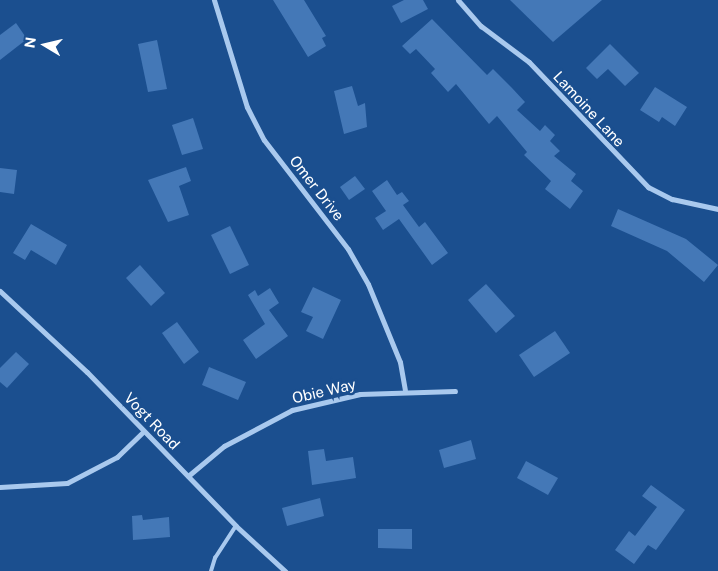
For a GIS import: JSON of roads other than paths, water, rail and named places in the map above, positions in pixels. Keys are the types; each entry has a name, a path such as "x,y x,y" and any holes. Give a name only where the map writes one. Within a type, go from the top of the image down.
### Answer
{"street":[{"name":"Omer Drive","path":"214,0 247,106 264,140 343,242 368,284 400,362 405,390"},
{"name":"Lamoine Lane","path":"458,0 481,26 529,62 648,187 672,198 718,210"},
{"name":"Vogt Road","path":"0,290 144,431 236,526 285,571"},
{"name":"Obie Way","path":"188,476 224,446 292,410 360,394 405,390 455,391"},
{"path":"0,487 67,483 117,457 144,431"}],"lane":[{"path":"211,571 214,558 236,526"}]}
